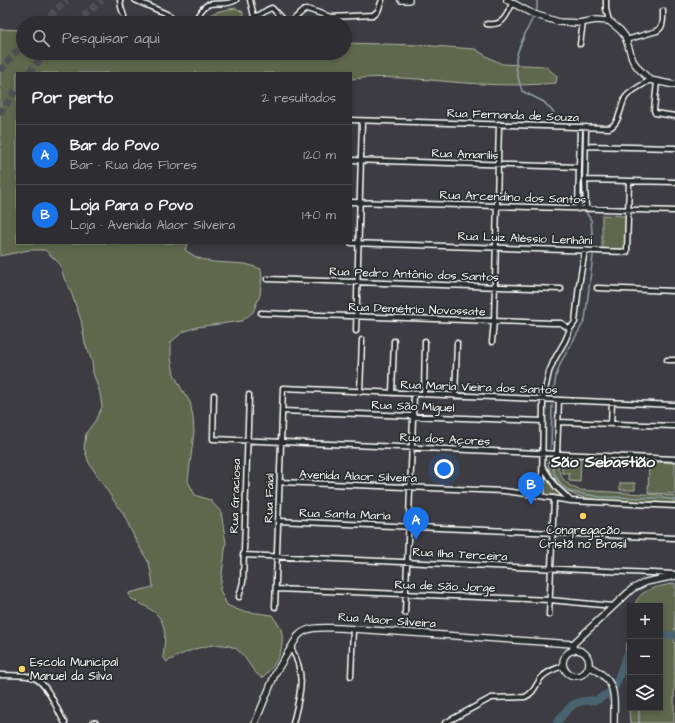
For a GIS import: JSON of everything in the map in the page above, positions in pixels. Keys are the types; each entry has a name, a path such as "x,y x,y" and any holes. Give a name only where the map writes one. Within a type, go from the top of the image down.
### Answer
{"street":[{"path":"120,0 120,7 124,16"},
{"path":"135,0 170,16"},
{"path":"198,16 204,8 212,3 224,5 236,0"},
{"path":"250,0 254,16"},
{"path":"352,16 373,15 378,11 382,0"},
{"path":"401,0 409,0"},
{"path":"606,0 606,9 609,21"},
{"path":"487,24 500,24 507,14 510,1 533,14 564,22 596,20 609,21 620,30 626,40 633,61 650,80 675,85"},
{"path":"259,16 272,8 279,16"},
{"path":"299,16 307,9 329,16"},
{"path":"626,40 658,32 663,23 663,11"},
{"path":"580,44 583,22"},
{"name":"Rua Fernanda de Souza","path":"352,120 612,127 617,121 626,96 650,80"},
{"path":"657,82 655,113 675,116"},
{"path":"356,331 362,120"},
{"path":"492,342 494,322 499,124"},
{"path":"578,209 580,127"},
{"path":"586,127 586,209"},
{"path":"586,146 675,148"},
{"name":"Rua Amarílis","path":"352,160 579,167"},
{"path":"585,180 675,182"},
{"name":"Rua Luiz Aléssio Lenhâni","path":"352,243 627,252 629,181"},
{"name":"Rua Arcendino dos Santos","path":"352,202 675,212"},
{"path":"542,496 544,399 549,372 554,360 566,341 570,329 575,322 585,250"},
{"name":"Rua Pedro Antônio dos Santos","path":"267,279 561,289"},
{"path":"597,288 675,291"},
{"name":"Rua Demétrio Novossate","path":"261,313 494,322 553,322 561,323 570,329"},
{"path":"360,392 362,340"},
{"path":"392,393 394,341"},
{"path":"424,394 425,342"},
{"path":"455,396 457,343"},
{"path":"667,360 675,360"},
{"name":"Rua Maria Vieira dos Santos","path":"283,388 675,405"},
{"name":"Rua Faial","path":"275,607 283,388"},
{"path":"404,613 414,394"},
{"name":"Rua dos Açores","path":"214,395 213,439 675,459"},
{"name":"Rua Graciosa","path":"239,597 242,588 244,554 249,395"},
{"path":"557,454 559,400"},
{"path":"612,402 612,424"},
{"name":"Rua São Miguel","path":"282,411 543,421"},
{"path":"558,422 675,426"},
{"path":"542,466 556,487 571,501"},
{"name":"Avenida Alaor Silveira","path":"280,482 504,492 571,501 675,506"},
{"path":"550,615 554,498"},
{"name":"Rua Santa Maria","path":"278,521 675,538"},
{"name":"Rua Ilha Terceira","path":"244,554 675,575"},
{"path":"573,651 573,644 613,606 639,584 675,575"},
{"name":"Rua de São Jorge","path":"276,589 550,600 613,606"},
{"name":"Rua Alaor Silveira","path":"255,723 276,672 300,633 309,629 353,629 573,644"},
{"path":"351,676 353,629"},
{"path":"291,648 299,667 301,683 300,696 293,723"},
{"path":"573,651 585,654 589,661 589,666 580,676 567,673 563,666 565,656 573,651"},
{"path":"445,723 492,698 525,697 530,695 542,678 554,669 563,666"},
{"path":"589,666 606,677 612,688 614,696 614,723"},
{"path":"0,675 24,675 40,680 49,691 65,723"}],"green space":[{"path":"236,8 243,12 243,16 207,16"},
{"path":"0,29 16,30 16,60 352,60 352,43 419,45 475,49 502,64 545,66 557,76 556,83 509,85 420,79 352,79 352,72 16,72 16,244 188,244 185,250 198,258 213,262 246,264 261,269 262,277 260,295 253,312 242,321 197,327 183,332 171,342 171,358 174,374 190,402 193,417 194,432 188,481 195,495 210,500 221,512 226,543 220,590 227,605 241,611 272,615 281,629 282,643 279,656 272,668 262,678 255,673 240,652 233,647 224,645 203,647 183,654 167,662 163,657 165,634 161,620 150,609 130,598 129,593 153,587 149,563 136,541 123,513 89,463 84,448 86,433 95,421 102,407 100,393 93,373 92,361 85,343 81,320 60,264 45,250 29,250 0,256"},
{"path":"602,215 626,216 625,249 602,248"},
{"path":"557,460 559,471 563,479 579,490 675,496 675,503 599,500 577,496 566,491 559,485 550,473 548,461"},
{"path":"562,460 581,460 580,482 569,481 569,473 562,473"},
{"path":"649,462 675,463 675,494 648,493"},
{"path":"545,474 563,495 563,498 544,495"},
{"path":"620,483 635,483 635,490 620,490"},
{"path":"675,583 674,723 630,723 629,711 663,711 663,603 636,603 640,595 657,587"},
{"path":"627,644 627,683 625,656"}],"waterway":[{"path":"537,0 537,12"},
{"path":"533,18 518,51 516,64 518,76 522,91 544,102 554,113"},
{"path":"587,214 591,220 593,244"},
{"path":"553,396 556,376 561,362 585,320 593,256"},
{"path":"551,448 552,405"},
{"path":"552,460 554,473 562,486 571,492 601,497 661,498 675,500"},
{"path":"663,635 675,635"},
{"path":"615,686 627,656"},
{"path":"622,667 623,671 628,675"},
{"path":"557,723 565,712 574,704 583,701 597,700 609,693"},
{"path":"639,711 639,723"}],"tunnel":[{"path":"50,16 67,0"},
{"path":"83,16 102,0"},
{"path":"0,71 16,52"},
{"path":"30,72 39,60"},
{"path":"0,114 16,90"}],"place":[{"name":"Loja Para o Povo","path":"531,505"},
{"name":"Congregação Cristã no Brasil","path":"583,516"},
{"name":"Bar do Povo","path":"416,540"},
{"name":"Escola Municipal Manuel da Silva","path":"22,669"}],"district":[{"name":"São Sebastião","path":"603,461"}]}
